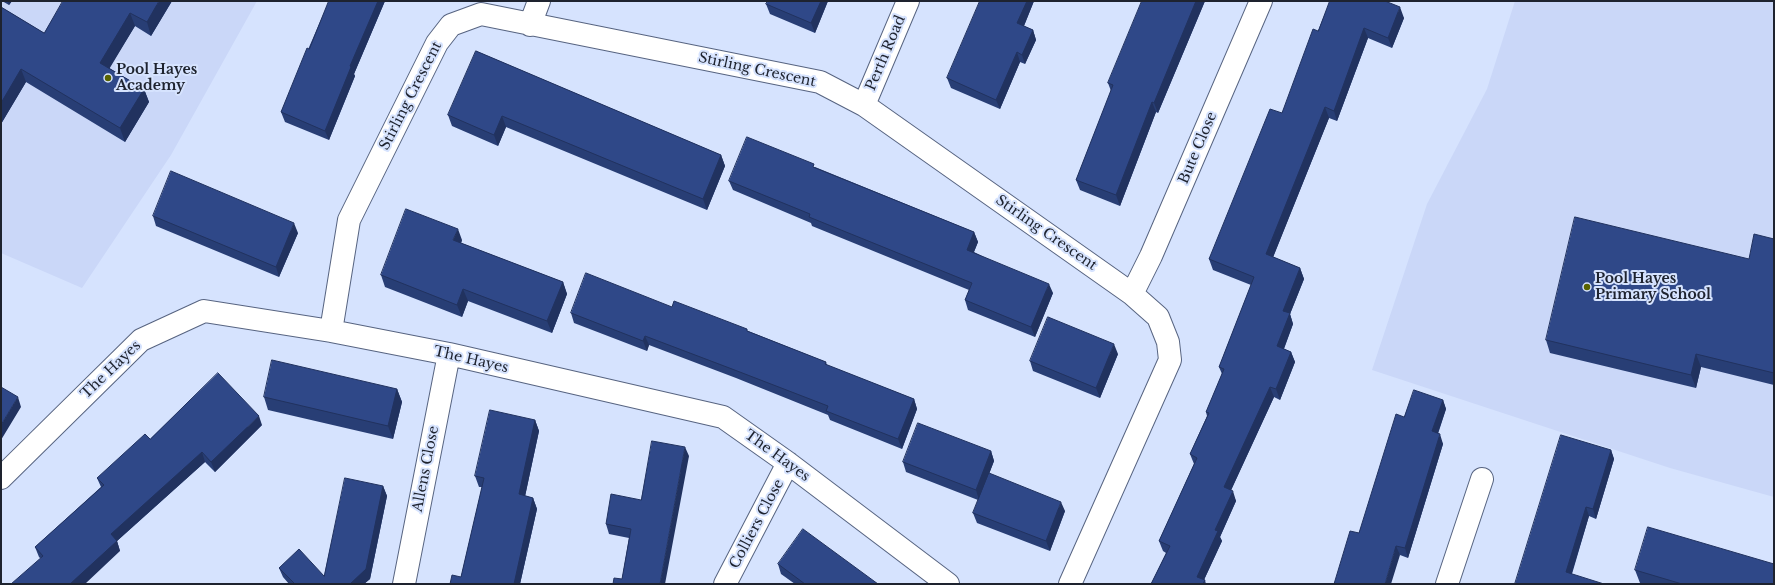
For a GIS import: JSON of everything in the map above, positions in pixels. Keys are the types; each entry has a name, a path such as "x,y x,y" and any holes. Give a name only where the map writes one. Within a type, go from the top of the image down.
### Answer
{"street":[{"path":"530,24 539,1"},
{"name":"Perth Road","path":"864,105 908,1"},
{"name":"Bute Close","path":"1132,294 1151,256 1261,1"},
{"name":"Stirling Crescent","path":"331,331 349,220 437,43 451,24 481,14 820,82 864,105 1132,294 1158,317 1168,342 1170,360 1070,584"},
{"name":"The Hayes","path":"1,478 141,340 204,311 331,331 449,354 722,418 788,463 948,584"},
{"name":"Allens Close","path":"404,584 449,354"},
{"name":"Colliers Close","path":"725,584 788,463"},
{"path":"1447,584 1482,479"}],"shaded area":[{"name":"Pool Hayes Academy","path":"1,1 257,1 171,155 82,288 1,253"},
{"name":"Pool Hayes Primary School","path":"1515,1 1774,1 1774,497 1670,468 1372,370 1427,204 1487,89"}],"building":[{"path":"63,1 159,1 147,22 130,13 100,63 144,89 120,128 21,69 1,103 1,7 44,33"},
{"path":"329,1 378,1 350,66 351,67 325,131 281,112 307,48 309,49"},
{"path":"768,1 821,1 811,23 766,4"},
{"path":"980,1 1027,1 1017,23 1033,30 1022,55 1017,52 996,100 947,78"},
{"path":"1142,1 1196,1 1154,103 1152,102 1116,195 1076,180 1113,85 1108,83"},
{"path":"1330,1 1385,1 1400,7 1388,38 1364,28 1334,111 1325,107 1266,254 1300,268 1283,311 1290,313 1277,346 1291,352 1276,389 1270,387 1224,487 1233,491 1215,530 1218,531 1197,577 1205,580 1203,584 1151,584 1170,546 1159,541 1197,458 1190,454 1209,413 1206,412 1224,369 1219,367 1254,277 1209,259 1270,109 1282,113 1313,29 1318,31"},
{"path":"476,51 721,155 703,199 502,116 494,135 448,115"},
{"path":"747,137 814,164 813,167 974,232 967,250 1049,284 1031,327 965,300 972,283 809,217 810,214 729,181"},
{"path":"171,171 294,223 276,267 153,216"},
{"path":"406,209 458,229 453,240 563,282 547,321 463,289 457,305 381,275"},
{"name":"Pool Hayes Primary School","path":"1575,217 1749,259 1754,234 1774,239 1774,373 1696,354 1691,375 1546,340"},
{"path":"586,273 672,307 674,301 747,329 747,331 826,362 825,364 914,399 898,439 826,411 828,406 732,369 645,336 643,341 571,313"},
{"path":"1048,317 1114,344 1096,388 1030,361"},
{"path":"272,360 397,389 388,426 264,397"},
{"path":"218,373 259,416 211,462 202,452 111,534 117,541 70,584 11,584 43,556 35,547 104,485 97,478 145,434 150,439"},
{"path":"1,387 18,397 1,425"},
{"path":"1414,390 1443,400 1432,431 1440,434 1405,548 1396,546 1385,584 1334,584 1350,531 1359,533 1396,414 1404,417"},
{"path":"490,410 535,420 519,494 533,498 514,584 450,584 452,575 461,577 484,478 475,476"},
{"path":"918,423 991,451 976,490 903,462"},
{"path":"1561,435 1611,450 1593,509 1586,507 1566,572 1604,584 1515,584"},
{"path":"652,441 685,447 660,584 613,584 614,578 622,579 631,529 606,524 611,494 641,500"},
{"path":"989,473 1061,502 1046,541 973,513"},
{"path":"345,478 383,486 366,569 350,584 295,584 279,568 299,549 324,576"},
{"path":"1648,527 1774,564 1774,584 1682,584 1635,570"},
{"path":"803,529 878,584 805,584 778,564"}],"place":[{"name":"Pool Hayes Academy","path":"108,78"},
{"name":"Pool Hayes Primary School","path":"1587,287"}]}
